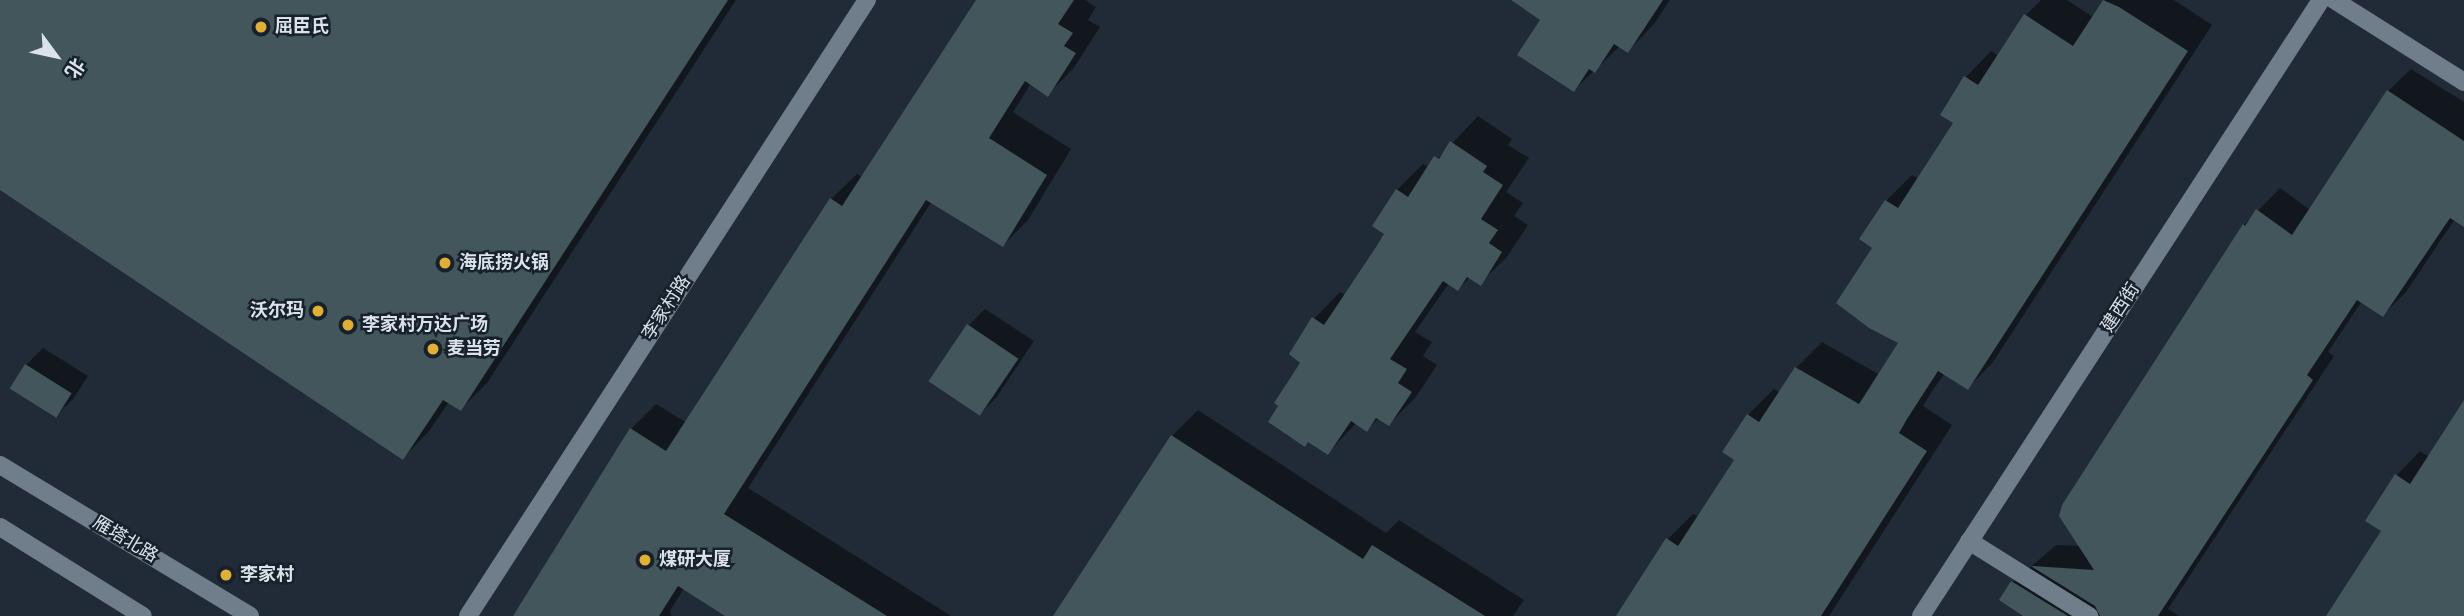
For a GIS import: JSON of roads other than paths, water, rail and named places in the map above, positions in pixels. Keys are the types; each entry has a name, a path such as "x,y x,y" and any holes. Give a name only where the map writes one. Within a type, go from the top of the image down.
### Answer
{"street":[{"name":"李家村路","path":"468,616 867,0"},
{"name":"建西街","path":"1921,616 2321,0"},
{"path":"2334,0 2464,82"},
{"name":"雁塔北路","path":"0,465 250,616"},
{"path":"0,527 144,616"},
{"path":"1969,541 2089,616"}],"place":[{"name":"屈臣氏","path":"261,27"},
{"name":"海底捞火锅","path":"445,263"},
{"name":"沃尔玛","path":"318,311"},
{"name":"李家村万达广场","path":"348,325"},
{"name":"麦当劳","path":"433,349"},
{"name":"煤研大厦","path":"645,560"},
{"name":"李家村","path":"226,575"}]}
